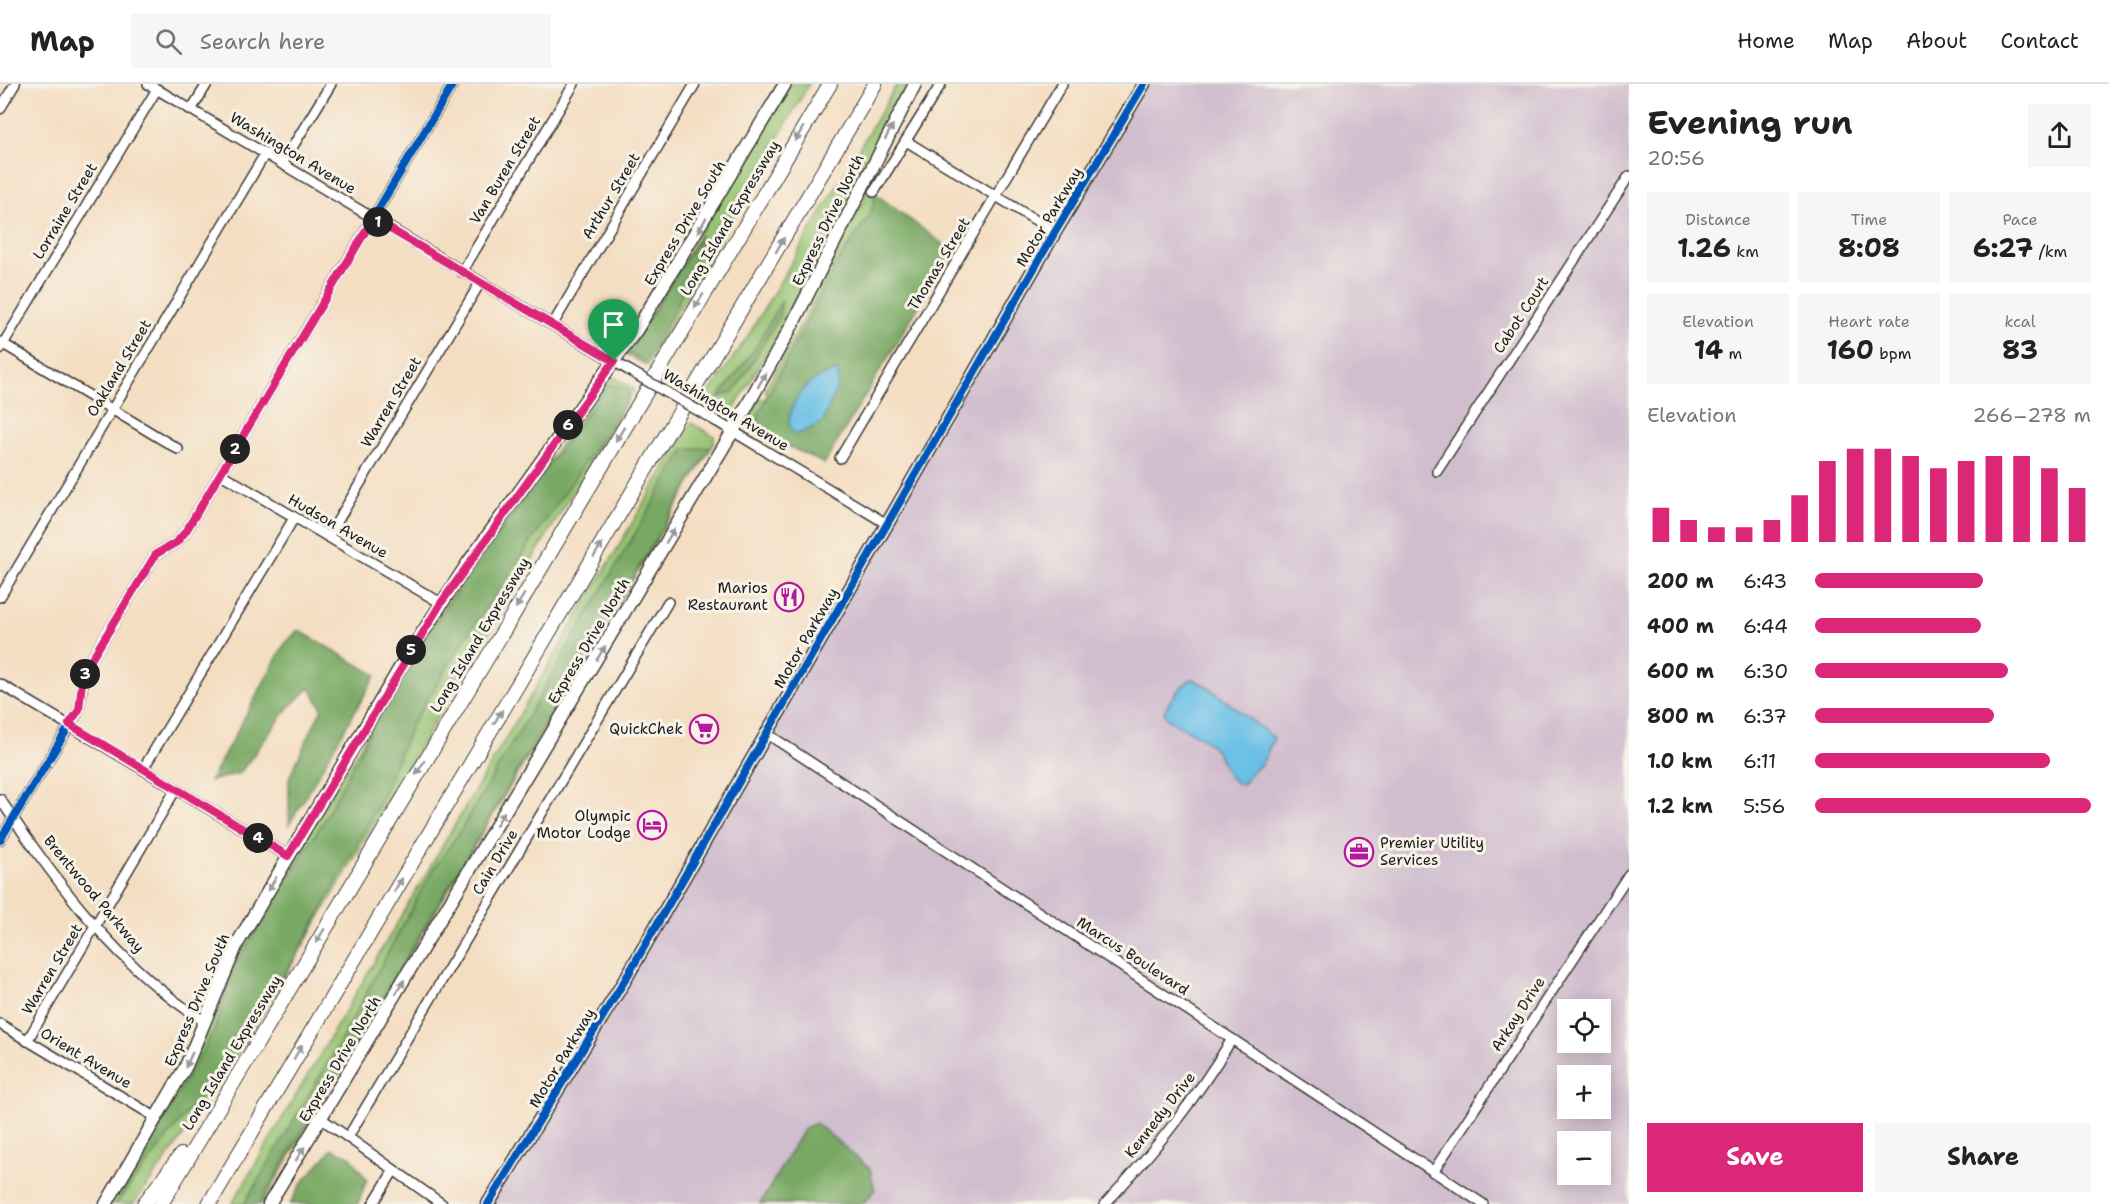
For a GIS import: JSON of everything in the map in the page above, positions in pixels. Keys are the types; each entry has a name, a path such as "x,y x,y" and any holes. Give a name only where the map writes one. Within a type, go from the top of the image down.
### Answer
{"highway":[{"name":"Long Island Expressway","path":"161,1204 830,84"},
{"path":"209,1204 875,84"},
{"path":"144,1204 188,1146 278,1008"},
{"path":"215,1204 268,1102"}],"main road":[{"name":"Express Drive South","path":"106,1204 186,1066 233,951 441,603 662,290 785,84"},
{"name":"Express Drive North","path":"269,1204 733,431 791,327 915,84"},
{"name":"Motor Parkway","path":"489,1204 625,980 1055,232 1144,84"}],"street":[{"path":"0,109 15,84"},
{"path":"191,110 207,84"},
{"path":"282,164 331,84"},
{"path":"0,840 79,710 82,682 91,660 156,554 177,542 220,474 453,84"},
{"name":"Van Buren Street","path":"462,272 574,84"},
{"name":"Arthur Street","path":"553,324 695,84"},
{"path":"874,192 940,84"},
{"name":"Thomas Street","path":"840,458 1062,84"},
{"name":"Washington Avenue","path":"152,87 887,524"},
{"name":"Lorraine Street","path":"1,345 152,87"},
{"path":"906,141 1055,232"},
{"name":"Oakland Street","path":"0,597 265,154"},
{"name":"Cabot Court","path":"1437,471 1629,176"},
{"name":"Warren Street","path":"328,537 480,283"},
{"path":"1,345 178,449"},
{"name":"Hudson Avenue","path":"220,474 441,603"},
{"path":"143,769 294,518"},
{"name":"Cain Drive","path":"348,1137 668,602"},
{"path":"0,684 288,856"},
{"name":"Marcus Boulevard","path":"766,733 1483,1204"},
{"name":"Warren Street","path":"27,1041 176,789"},
{"name":"Brentwood Parkway","path":"0,799 96,924 165,995 204,1021"},
{"name":"Arkay Drive","path":"1433,1172 1629,874"},
{"name":"Orient Avenue","path":"0,1024 157,1118"},
{"name":"Kennedy Drive","path":"1105,1204 1164,1139 1199,1093 1232,1039"},
{"path":"322,1119 442,1204"},
{"path":"373,1204 394,1170"}],"shaded area":[{"path":"1143,84 1629,84 1629,1204 488,1204"}],"green space":[{"path":"790,84 809,84 647,366 626,354"},
{"path":"897,84 908,84 770,348 734,409 729,414 703,402 748,336"},
{"path":"869,189 875,202 867,219 837,263 757,430 752,418 755,407 760,398 764,400 768,394 765,390 810,307"},
{"path":"869,189 952,251 824,464 757,430 755,432 759,413 837,263 867,219 875,202"},
{"path":"701,236 686,285 645,362 628,352"},
{"path":"782,300 779,318 735,391 718,398 754,350"},
{"path":"610,375 634,389 297,956 202,1108 133,1204 110,1204 240,947 436,618"},
{"path":"608,384 628,389 627,401 463,642 412,724 381,800 304,942 253,1027 116,1204 214,1030 235,965 323,822 376,721 444,608"},
{"path":"691,423 714,436 714,443 262,1204 232,1204"},
{"path":"711,447 259,1204 244,1204 335,1051 432,871 461,830 684,450"},
{"path":"298,630 376,675 289,825 289,778 322,708 310,688 288,708 240,773 210,781 284,645"},
{"path":"816,1123 870,1169 875,1190 863,1204 760,1204 804,1128"},
{"path":"332,1149 350,1156 367,1179 358,1204 290,1204 302,1183"}],"water":[{"path":"838,371 838,385 822,423 795,435 789,424 798,396 819,377"},
{"path":"1192,679 1208,687 1274,738 1261,765 1253,770 1242,785 1227,773 1216,751 1207,741 1167,719 1164,712 1170,702 1179,689"}],"cycle path":[{"path":"0,840 79,710 83,682 91,660 156,554 177,542 186,531 453,84"},
{"path":"488,1204 625,980 1055,232 1144,84"}],"place":[{"name":"Marios Restaurant","path":"789,597"},
{"name":"QuickChek","path":"704,729"},
{"name":"Olympic Motor Lodge","path":"652,825"},
{"name":"Premier Utility Services","path":"1359,852"}],"route":[{"path":"373,219 614,361 441,603 288,856 69,724 79,710 83,696 82,682 91,660 156,554 177,542 186,531 373,219"}]}
